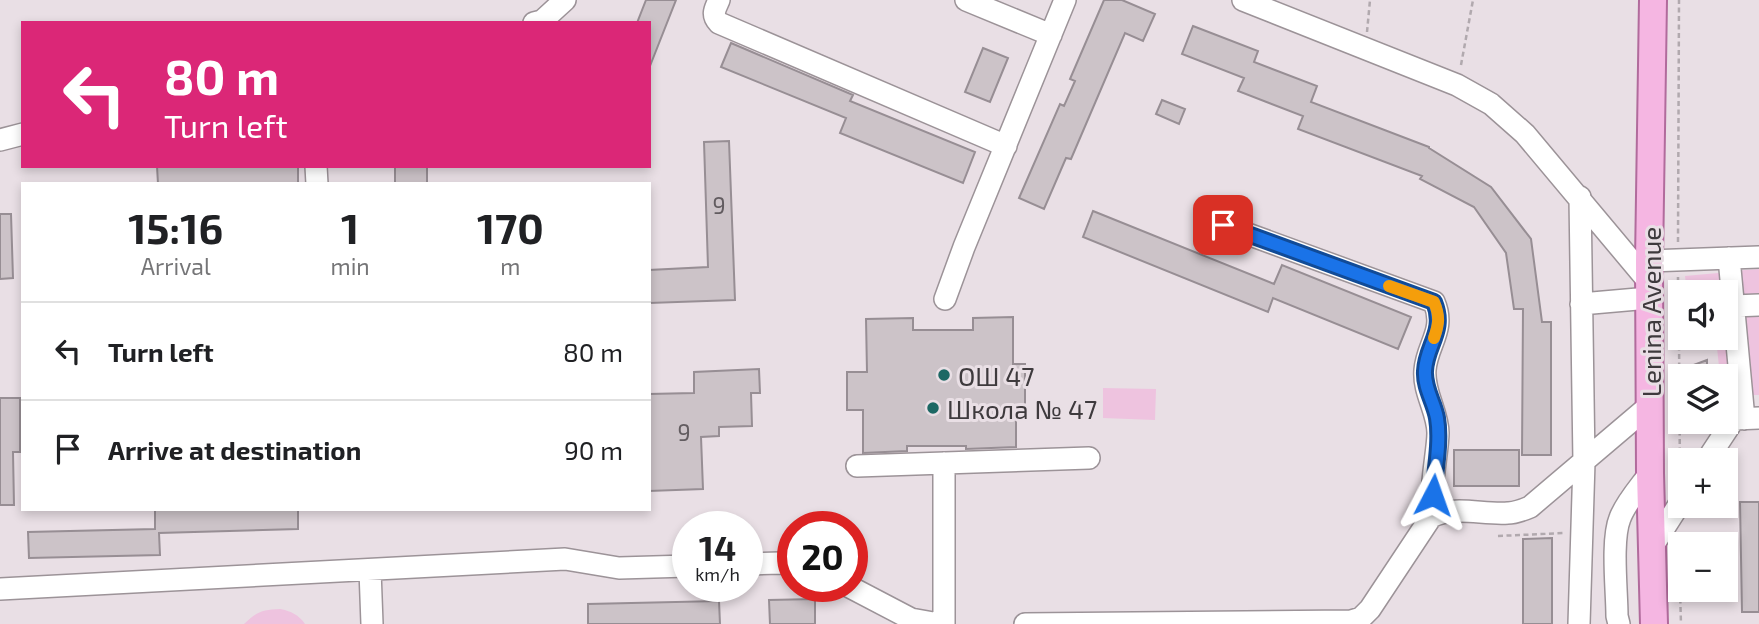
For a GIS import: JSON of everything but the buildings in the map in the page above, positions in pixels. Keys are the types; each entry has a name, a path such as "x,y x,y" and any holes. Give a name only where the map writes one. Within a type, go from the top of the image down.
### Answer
{"main road":[{"name":"Lenina Avenue","path":"1653,0 1649,280 1654,624"}],"street":[{"path":"542,21 565,0"},
{"path":"719,0 714,12 719,23 1006,146"},
{"path":"966,0 1051,35"},
{"path":"944,299 1065,0"},
{"path":"1243,0 1457,85 1491,104 1525,134 1649,280"},
{"path":"0,140 21,135"},
{"path":"1579,624 1584,462 1580,197"},
{"path":"1223,225 1434,302 1439,324 1425,368 1428,393 1437,418 1433,495 1435,505 1441,512"},
{"path":"1581,303 1728,258 1759,257"},
{"path":"1728,258 1729,280"},
{"path":"1738,304 1759,305"},
{"path":"1715,448 1734,419 1751,419 1738,348"},
{"path":"1025,624 1351,621 1361,618 1370,610 1431,517 1441,512 1507,513 1530,507 1650,406"},
{"path":"857,466 1088,458"},
{"path":"868,597 911,622 942,624 944,463"},
{"path":"1619,624 1616,539 1618,522 1650,472"},
{"path":"1652,547 1670,518"},
{"path":"0,589 565,559 618,568 672,566"},
{"path":"370,570 372,624"}],"path":[{"path":"1366,48 1370,0"},
{"path":"1457,85 1474,0"},
{"path":"1678,244 1679,0"},
{"path":"1678,271 1678,280"},
{"path":"1679,350 1680,448"},
{"path":"1498,536 1582,532"},
{"path":"1680,602 1681,624"}],"shaded area":[{"path":"1759,269 1759,303 1738,304 1738,280 1734,280 1733,271"},
{"path":"1729,272 1728,280 1686,280 1685,276"},
{"path":"1759,308 1759,395 1743,395 1738,347 1738,309"},
{"path":"1717,350 1730,350 1731,364 1719,364"},
{"path":"1103,388 1156,389 1155,420 1103,418"},
{"path":"280,609 294,614 305,624 244,624 260,612"}],"slow traffic":[{"path":"1389,286 1434,302 1439,324 1434,338"}],"place":[{"name":"ОШ 47","path":"944,375"},
{"name":"Школа № 47","path":"933,408"}],"route":[{"path":"1223,225 1434,302 1439,324 1425,368 1428,393 1437,418 1433,495"}]}
